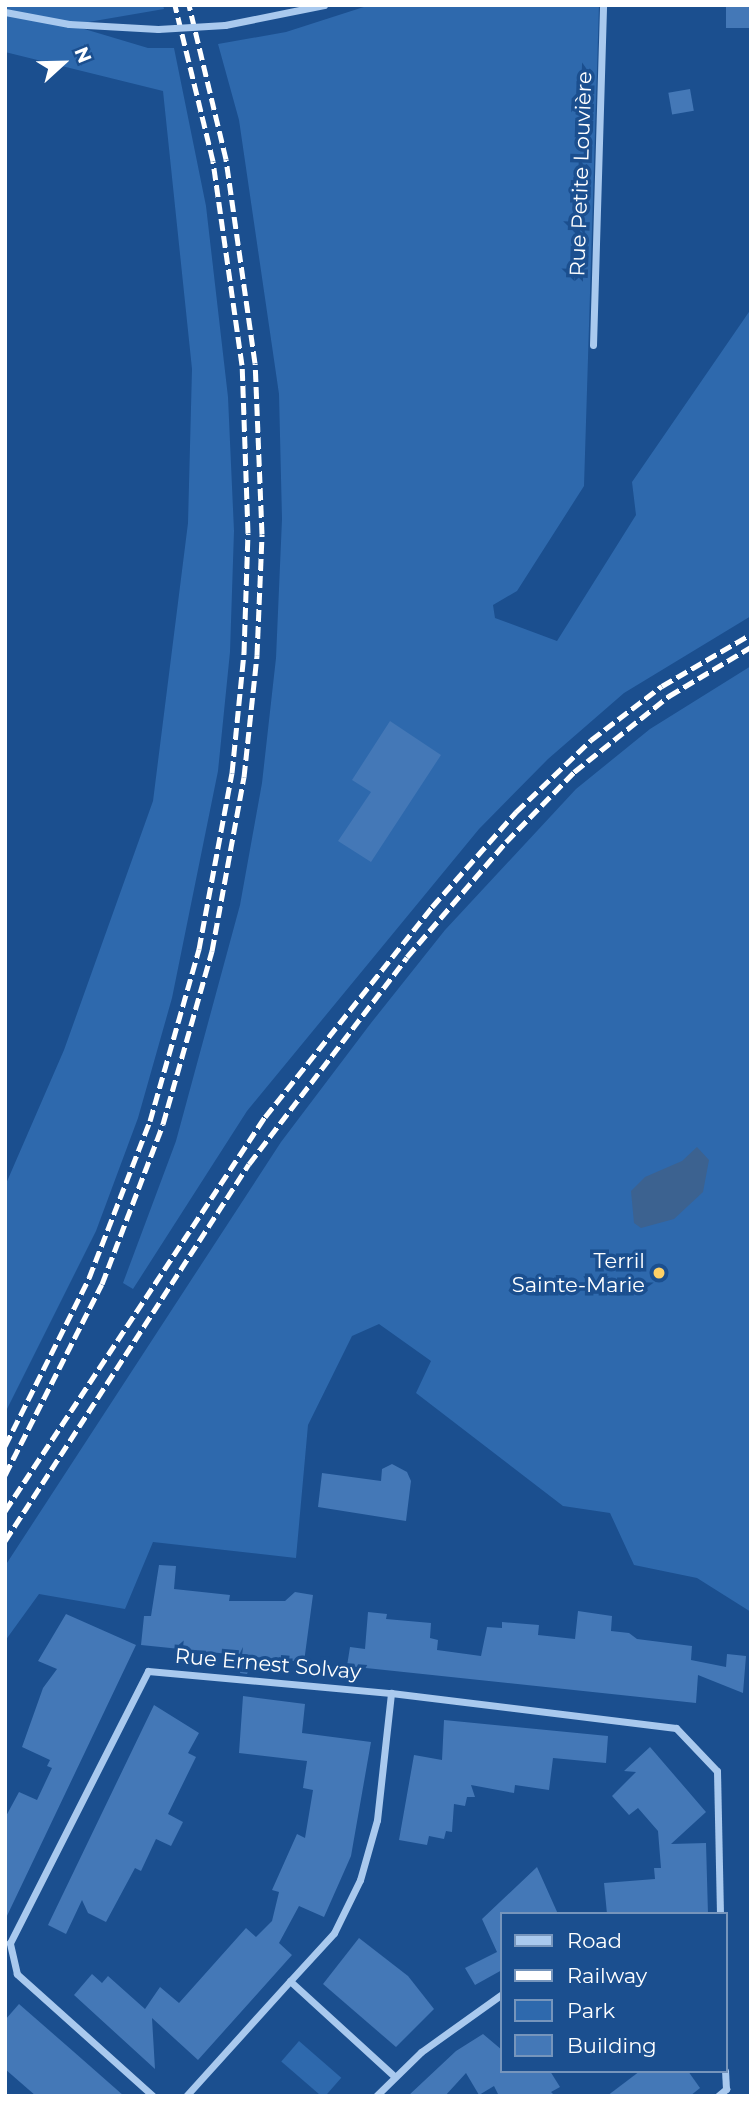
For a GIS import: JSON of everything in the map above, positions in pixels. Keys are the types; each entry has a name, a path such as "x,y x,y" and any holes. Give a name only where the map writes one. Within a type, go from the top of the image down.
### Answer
{"street":[{"path":"5,12 69,24 158,29 225,25 324,5"},
{"name":"Rue Petite Louvière","path":"593,345 603,5"},
{"name":"Rue Ernest Solvay","path":"153,2096 17,1974 10,1943 148,1671 391,1693 676,1728 717,1771 720,1912"},
{"path":"186,2096 334,1933 360,1880 377,1820 391,1693"},
{"path":"290,1981 394,2076"},
{"path":"376,2096 394,2076 500,1996"},
{"path":"718,2096 726,2089 725,2073"}],"green space":[{"path":"5,5 163,5 164,9 71,25 148,48 174,48 206,206 228,397 234,531 230,652 218,771 172,998 138,1118 96,1231 5,1413 5,1186 64,1050 153,801 188,523 192,369 163,91 5,52"},
{"path":"370,5 599,5 584,486 517,591 493,605 495,618 557,641 636,515 632,482 751,309 751,616 624,693 548,759 479,829 247,1111 133,1289 123,1283 176,1141 240,905 262,783 276,658 282,519 279,394 239,120 218,44 286,32"},
{"path":"751,666 751,1612 697,1578 634,1565 610,1513 563,1506 416,1393 431,1361 379,1324 352,1336 308,1425 296,1558 153,1542 125,1609 39,1594 5,1641 5,1566 281,1142 371,1023 445,930 576,789 650,729"},
{"path":"299,2041 341,2078 325,2096 321,2096 281,2061"}],"shaded area":[{"path":"697,1147 709,1160 703,1192 674,1219 641,1228 634,1223 631,1191 645,1177 682,1161"}],"building":[{"path":"726,5 751,5 751,28 726,28"},
{"path":"690,89 694,111 672,114 668,93"},
{"path":"390,721 441,755 371,862 338,841 371,792 352,780"},
{"path":"392,1464 407,1472 411,1481 406,1521 318,1507 322,1473 381,1481 382,1469"},
{"path":"159,1565 176,1566 174,1589 230,1595 229,1601 285,1601 295,1592 313,1595 304,1662 255,1657 247,1674 240,1673 243,1647 239,1655 141,1645 144,1616 151,1616"},
{"path":"578,1611 612,1616 611,1631 629,1633 637,1639 692,1646 691,1660 726,1667 727,1654 746,1656 743,1693 698,1675 696,1703 347,1666 350,1647 365,1649 368,1612 387,1614 386,1619 431,1623 430,1638 438,1640 437,1650 481,1656 487,1627 502,1628 502,1622 539,1625 538,1635 575,1639"},
{"path":"66,1614 136,1645 5,1920 5,1818 19,1792 37,1800 52,1768 47,1766 50,1760 22,1747 43,1688 57,1669 38,1661"},
{"path":"243,1696 305,1704 302,1733 371,1742 351,1856 324,1917 299,1906 279,1943 292,1955 198,2060 152,2018 155,2069 74,1995 92,1974 102,1983 108,1976 145,2009 160,1987 179,2003 246,1928 256,1937 272,1921 279,1892 272,1890 297,1834 305,1838 313,1790 303,1788 307,1761 239,1753"},
{"path":"154,1705 199,1733 188,1753 196,1757 168,1814 183,1822 171,1846 156,1839 141,1871 135,1868 106,1922 88,1913 82,1900 66,1934 48,1925"},
{"path":"444,1720 608,1736 606,1763 553,1758 549,1790 515,1785 514,1793 471,1785 475,1797 467,1797 465,1806 454,1804 452,1832 446,1831 444,1839 429,1836 427,1845 399,1840 414,1755 442,1760"},
{"path":"650,1747 706,1812 671,1844 706,1843 708,1912 607,1912 604,1883 655,1879 654,1868 661,1868 658,1831 638,1808 629,1815 612,1796 636,1772 624,1771"},
{"path":"537,1867 557,1912 500,1912 500,1971 475,1985 465,1968 497,1952 482,1919"},
{"path":"359,1938 408,1976 434,2009 396,2047 323,1984"},
{"path":"19,2004 124,2096 36,2096 5,2069 5,2020"},
{"path":"483,2034 500,2048 500,2073 551,2073 560,2087 551,2092 555,2096 499,2096 494,2086 479,2095 466,2073 445,2096 408,2096 456,2051"},
{"path":"637,2073 689,2073 700,2088 690,2096 607,2096"}],"railway":[{"path":"5,1446 89,1278 150,1121 199,949 232,773 244,653 248,533 242,365 213,161 175,5"},
{"path":"5,1475 102,1284 163,1124 212,951 244,777 257,655 262,534 255,363 226,159 189,5"},
{"path":"5,1511 265,1117 432,907 516,812 591,740 662,686 751,634"},
{"path":"5,1541 249,1164 407,957 506,842 574,772 669,696 751,647"}],"place":[{"name":"Terril Sainte-Marie","path":"659,1273"}]}
